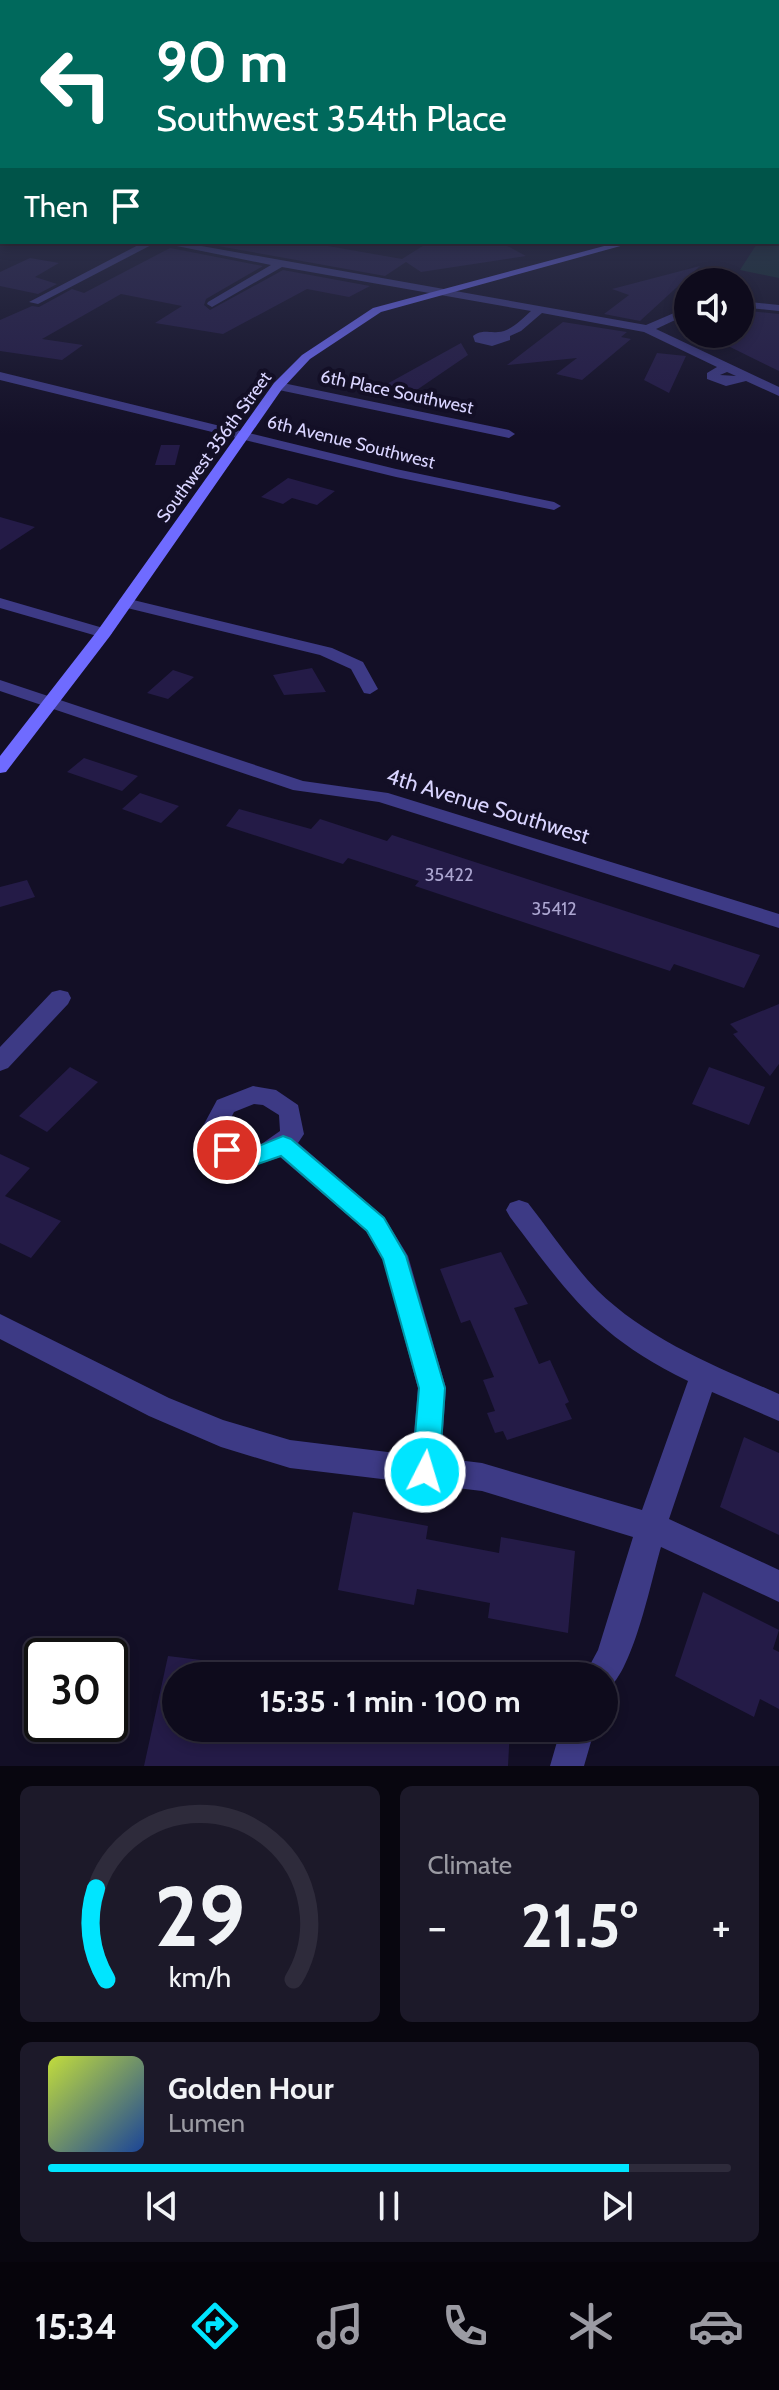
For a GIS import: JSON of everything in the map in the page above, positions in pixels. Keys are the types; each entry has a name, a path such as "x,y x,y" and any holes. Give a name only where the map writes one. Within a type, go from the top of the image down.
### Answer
{"main road":[{"name":"Southwest 356th Street","path":"0,768 104,633 278,386 306,357 362,318 441,291 524,269"}],"street":[{"path":"34,302 98,269"},
{"path":"212,304 270,269"},
{"path":"318,269 647,329 726,367 711,376 726,382 747,377 779,392"},
{"path":"754,305 779,308"},
{"path":"502,335 517,329 540,309"},
{"path":"647,329 674,316"},
{"name":"6th Avenue Southwest","path":"0,376 396,473 554,506"},
{"name":"6th Place Southwest","path":"278,386 509,434"},
{"path":"0,603 104,633"},
{"path":"125,603 326,651 357,666 370,689"},
{"name":"4th Avenue Southwest","path":"0,685 300,786 381,797 779,921"},
{"path":"0,1062 60,998"},
{"path":"283,1145 375,1224 395,1256 432,1388 425,1472"},
{"path":"519,1210 594,1304 640,1340 704,1375 779,1408"},
{"path":"0,1326 159,1407 221,1433 290,1454 482,1477 651,1528 779,1586"},
{"path":"609,1662 651,1528 704,1375"},
{"path":"567,1766 574,1742"}],"green space":[{"path":"754,269 779,269 779,278 754,273"}],"building":[{"path":"48,269 35,277 57,284 38,294 0,286 0,272"},
{"path":"129,269 257,269 206,299 204,305 210,310 283,270 370,286 349,297 307,289 223,334 155,323 182,306 121,294 42,339 83,345 62,360 0,351 0,320 32,306 39,307 72,289 84,293"},
{"path":"348,269 395,269 385,276"},
{"path":"674,273 674,290 640,321 604,314 629,295 612,289"},
{"path":"754,312 779,314 779,371 732,348 754,348"},
{"path":"563,322 627,332 621,337 631,339 582,380 556,374 577,358 507,365"},
{"path":"461,343 468,355 405,398 376,390"},
{"path":"657,353 686,356 669,393 644,380"},
{"path":"161,445 180,445 175,465 155,465"},
{"path":"288,478 335,491 317,505 292,498 283,504 261,497"},
{"path":"0,517 35,527 0,550"},
{"path":"312,668 326,692 284,695 273,675"},
{"path":"173,670 194,677 168,699 147,693"},
{"path":"84,758 138,776 122,791 67,772"},
{"path":"140,793 179,806 161,823 122,809"},
{"path":"239,809 311,829 320,819 387,841 392,835 760,955 744,988 674,964 670,971 415,886 419,881 348,858 343,864 226,826"},
{"path":"27,880 35,897 0,907 0,887"},
{"path":"779,1004 779,1064 770,1076 733,1034 738,1032 730,1024"},
{"path":"70,1067 98,1082 47,1132 19,1116"},
{"path":"709,1067 765,1087 749,1125 692,1104"},
{"path":"0,1154 30,1168 5,1196 61,1221 31,1258 0,1243"},
{"path":"501,1252 528,1304 514,1308 539,1364 550,1360 569,1402 565,1404 572,1419 507,1440 503,1431 495,1433 487,1413 495,1411 483,1380 494,1377 470,1320 461,1323 440,1269"},
{"path":"744,1437 779,1453 779,1535 720,1507"},
{"path":"353,1512 428,1526 426,1539 499,1553 501,1537 575,1551 568,1633 488,1618 490,1603 417,1589 414,1605 338,1590"},
{"path":"703,1592 779,1630 773,1649 779,1652 779,1709 760,1699 754,1717 675,1676"},
{"path":"168,1656 218,1662 167,1662"},
{"path":"162,1684 162,1742 509,1742 508,1766 144,1766"}],"route":[{"path":"227,1150 240,1156 255,1157 271,1153 283,1145 299,1155 375,1224 395,1256 432,1388 425,1472"}]}
